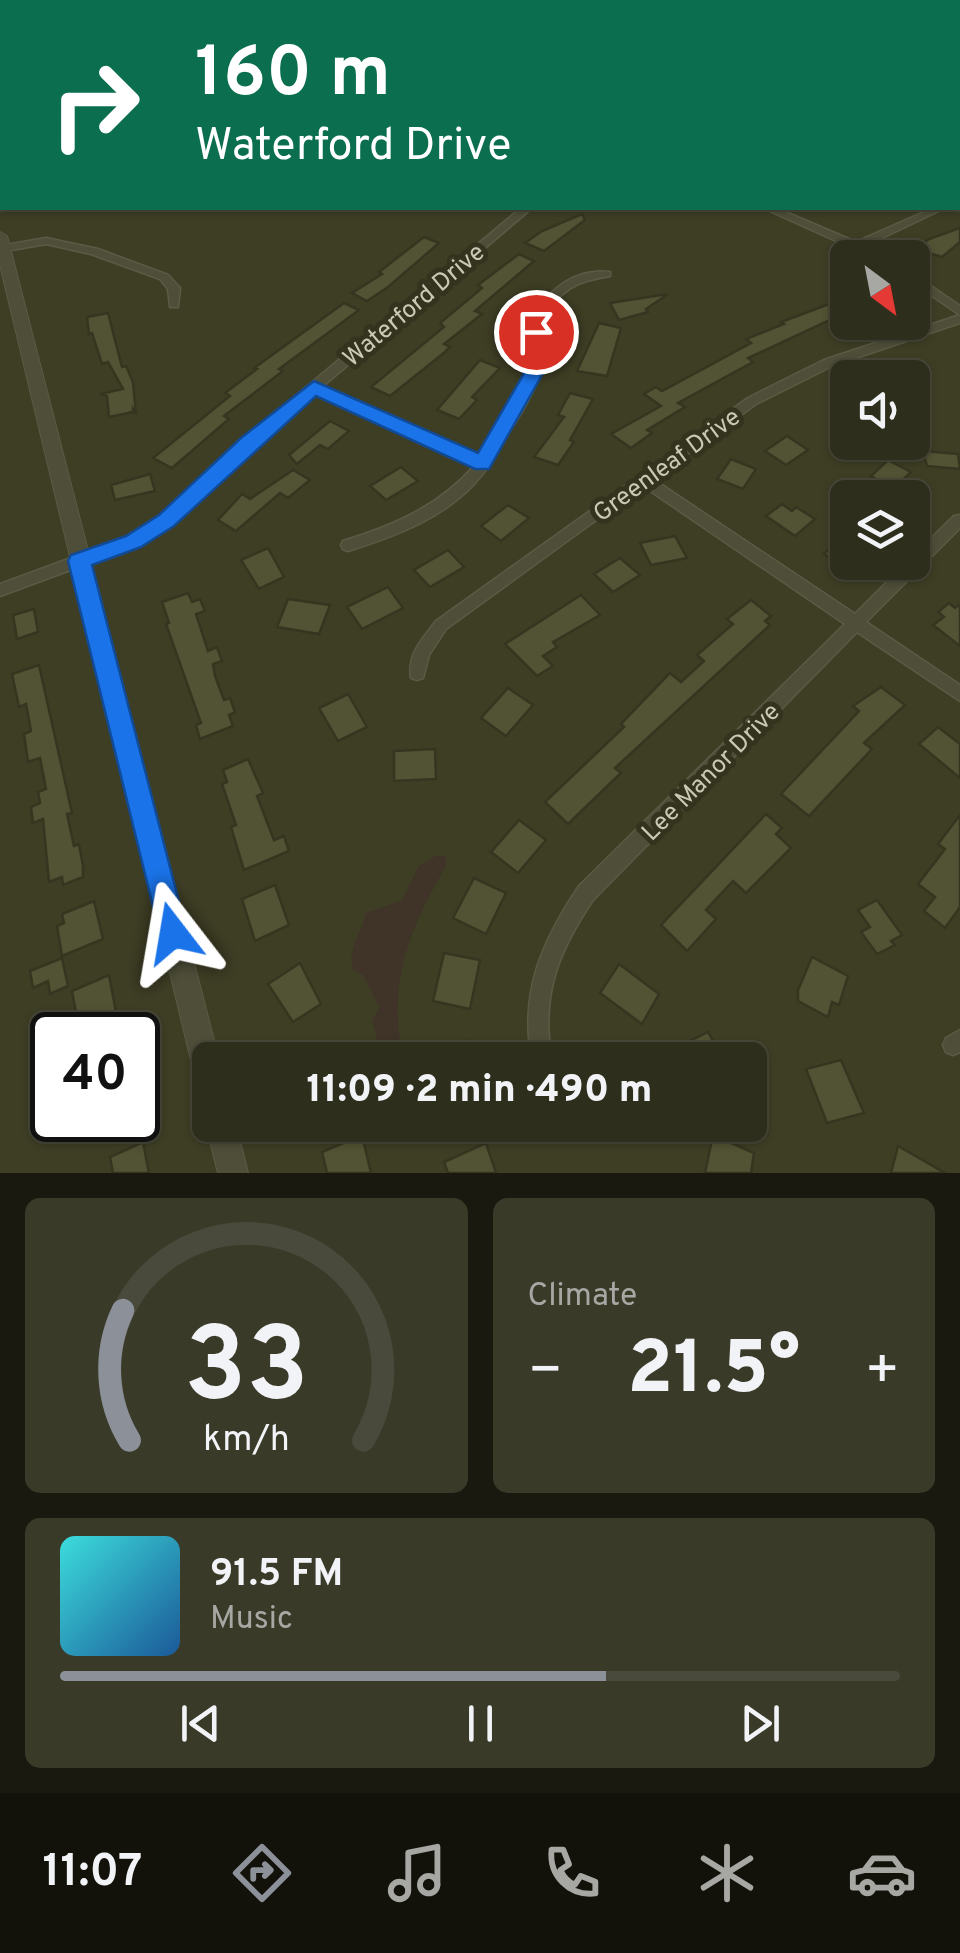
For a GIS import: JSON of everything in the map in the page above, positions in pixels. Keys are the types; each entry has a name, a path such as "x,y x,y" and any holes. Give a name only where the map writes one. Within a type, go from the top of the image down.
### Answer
{"street":[{"name":"Waterford Drive","path":"0,590 133,542 167,521 248,443 525,210"},
{"path":"773,210 850,240"},
{"path":"869,240 936,210"},
{"path":"174,304 174,288 164,277 94,251 46,241 1,244 200,1042"},
{"path":"348,544 402,527 427,514 466,484 482,464 533,375 536,332 546,309 570,280 587,274 606,274"},
{"path":"930,291 960,315"},
{"name":"Greenleaf Drive","path":"417,673 422,653 441,625 752,401 860,351 960,315"},
{"path":"314,388 482,464"},
{"path":"644,480 960,694"},
{"name":"Lee Manor Drive","path":"540,1042 537,1020 542,984 565,923 586,893 960,520"},
{"path":"225,1142 233,1173"}],"shaded area":[{"path":"437,855 446,857 446,866 421,913 404,959 398,1007 401,1042 378,1042 372,1021 379,1007 363,975 353,970 353,948 366,913 402,900 418,867"}],"building":[{"path":"582,214 585,220 544,251 525,243 542,231"},
{"path":"960,228 960,242 942,257 930,253 929,239"},
{"path":"424,237 439,243 388,287 367,301 352,293 382,274 379,272"},
{"path":"519,254 534,261 475,311 482,314 444,344 450,347 445,352 390,396 371,387 444,327 440,323 482,288 478,285"},
{"path":"668,294 646,309 648,312 619,320 610,303"},
{"path":"344,303 359,310 279,369 283,371 224,416 229,419 172,468 153,458 230,396 225,393 257,369 254,368"},
{"path":"830,304 830,320 748,358 753,362 678,403 685,407 647,430 652,433 631,448 611,434 661,406 644,394 656,387 662,391 751,343 746,339 784,324 781,322"},
{"path":"108,313 122,367 126,366 133,382 136,414 133,409 109,417 107,396 100,394 123,389 108,362 102,364 92,333 89,334 87,317"},
{"path":"599,323 621,328 607,376 577,371"},
{"path":"480,360 500,368 472,397 477,400 459,419 437,410"},
{"path":"570,393 593,399 570,440 574,442 558,465 534,457 564,417 558,415"},
{"path":"330,421 349,431 328,449 320,445 297,464 289,455"},
{"path":"787,436 808,450 786,465 765,451"},
{"path":"930,452 958,454 960,469 927,466"},
{"path":"731,459 756,469 743,489 717,479"},
{"path":"888,460 911,472 903,480 878,480 871,476"},
{"path":"401,467 418,481 386,500 370,486"},
{"path":"293,470 310,480 288,498 280,493 236,531 218,520 242,494 250,499"},
{"path":"150,474 155,491 115,500 111,485"},
{"path":"782,504 792,511 796,507 815,519 795,536 766,516"},
{"path":"508,505 529,518 501,541 481,526"},
{"path":"675,536 687,558 651,565 640,543"},
{"path":"268,548 284,577 259,589 241,560"},
{"path":"448,550 464,567 430,587 414,570"},
{"path":"620,558 640,575 613,592 594,574"},
{"path":"388,587 403,608 362,629 347,607"},
{"path":"188,593 192,602 200,599 205,611 196,614 208,651 217,647 222,661 213,664 215,676 224,700 230,698 235,712 229,715 233,726 200,739 196,725 201,723 162,602"},
{"path":"581,595 600,615 553,642 557,647 543,656 553,666 537,676 505,644"},
{"path":"288,599 330,605 319,634 277,627"},
{"path":"751,600 771,616 765,621 770,625 615,768 621,773 568,824 545,802 624,727 621,724 670,673 681,682 704,661 697,655 733,624 727,619"},
{"path":"949,603 955,608 960,604 960,646 933,625 944,617 938,612"},
{"path":"34,609 38,632 17,639 13,615"},
{"path":"39,665 72,813 67,814 74,846 79,844 83,866 83,877 63,885 62,877 49,882 43,819 33,823 31,807 40,803 38,792 46,789 40,758 28,762 24,734 31,731 26,704 19,707 12,674"},
{"path":"881,687 905,705 864,743 872,749 809,816 781,794 859,711 853,706"},
{"path":"508,688 533,705 506,736 481,718"},
{"path":"348,694 367,727 338,741 319,708"},
{"path":"938,727 960,744 960,778 919,744"},
{"path":"435,749 436,779 394,781 394,751"},
{"path":"248,759 263,793 257,796 274,840 284,836 289,851 244,870 231,827 236,825 222,784 227,782 223,770"},
{"path":"766,814 782,828 776,834 791,848 746,893 733,881 706,910 716,919 687,951 661,925"},
{"path":"960,815 960,907 945,928 924,911 935,897 918,884 945,849 938,844"},
{"path":"519,820 546,840 518,873 491,852"},
{"path":"474,878 506,893 486,934 453,918"},
{"path":"275,885 289,925 255,941 242,899"},
{"path":"877,900 902,935 891,941 895,945 877,954 861,932 870,927 858,910"},
{"path":"94,901 103,939 62,956 57,926 64,923 62,914"},
{"path":"444,953 480,960 470,1009 433,1001"},
{"path":"812,957 848,976 839,1005 832,1002 828,1017 798,1001 798,990"},
{"path":"62,958 68,986 50,994 48,981 33,988 30,971"},
{"path":"300,963 321,1004 293,1022 268,984"},
{"path":"619,964 659,994 642,1024 600,993"},
{"path":"109,975 116,1012 76,1012 72,991"},
{"path":"708,1032 714,1042 688,1042"},
{"path":"841,1060 864,1113 827,1123 806,1069"},
{"path":"143,1142 149,1173 113,1173 110,1157"},
{"path":"346,1142 364,1142 371,1173 327,1173 322,1152"},
{"path":"712,1142 729,1142 754,1153 751,1173 705,1173"},
{"path":"486,1143 496,1173 448,1173 444,1162"},
{"path":"898,1146 945,1173 891,1173"}],"waterway":[{"path":"960,24 960,30"}],"route":[{"path":"173,933 79,561 133,542 167,521 248,443 314,388 482,464 533,375 536,332"}]}
